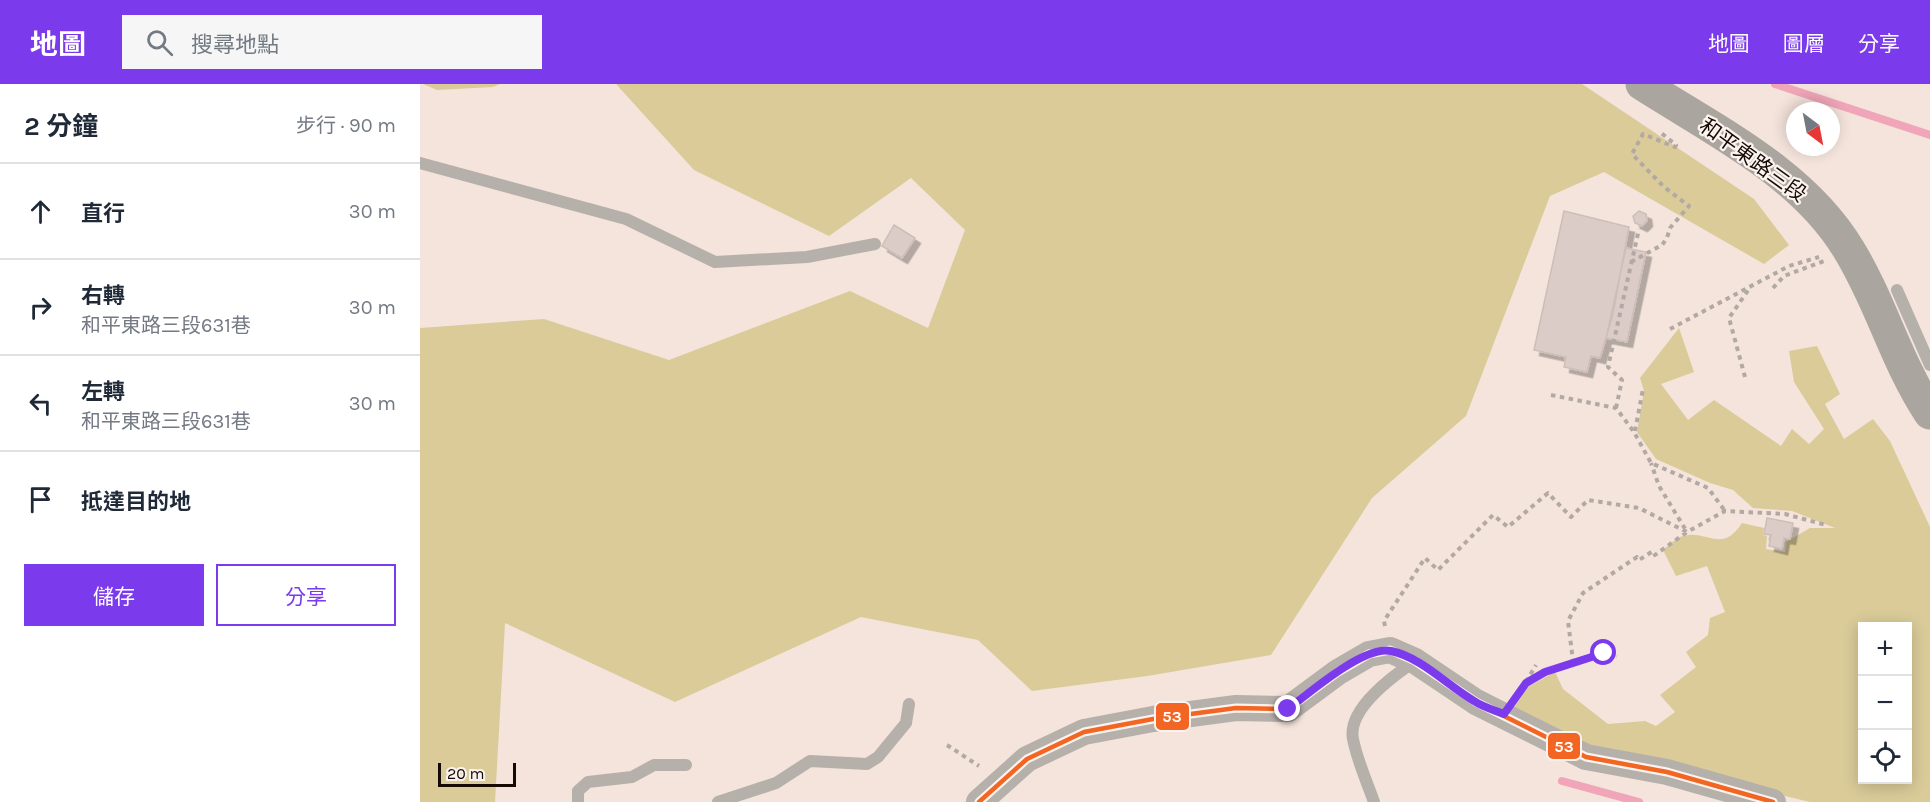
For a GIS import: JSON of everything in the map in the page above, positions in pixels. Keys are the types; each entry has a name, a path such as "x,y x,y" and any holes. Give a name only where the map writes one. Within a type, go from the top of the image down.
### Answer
{"main road":[{"name":"和平東路三段","path":"1642,84 1768,166 1802,192 1829,221 1863,274 1901,364 1929,407"}],"street":[{"path":"979,802 1027,759 1084,732 1236,708 1288,709 1338,672 1369,654 1390,650 1414,661 1476,702 1586,757 1667,772 1773,802"}],"lane":[{"path":"420,164 626,219 715,262 807,257 875,244"},
{"path":"1897,290 1930,365"},
{"path":"1374,802 1352,738 1354,722 1382,684 1414,661"},
{"path":"718,802 776,783 810,761 867,764 878,757 906,723 909,704"},
{"path":"578,802 578,791 588,782 632,777 654,765 686,765"}],"path":[{"path":"1631,262 1662,245 1668,238 1670,228 1689,206 1664,187 1632,154 1643,134 1675,147 1676,145 1654,127"},
{"path":"1616,408 1622,380 1608,367 1638,229"},
{"path":"1773,288 1784,276 1816,265 1848,248"},
{"path":"1670,329 1789,266 1848,248"},
{"path":"1745,377 1729,318 1750,288"},
{"path":"1635,432 1643,389"},
{"path":"1551,395 1616,408 1635,432 1651,463 1659,486 1687,532"},
{"path":"1651,463 1708,488 1725,511"},
{"path":"1390,650 1384,621 1425,558 1438,570 1493,515 1508,527 1548,493 1571,517 1588,500 1639,508 1687,532"},
{"path":"1573,661 1568,621 1583,593 1637,556 1639,560 1653,551 1655,555 1687,532 1725,511 1785,514 1826,525"},
{"path":"1526,683 1545,672 1573,661 1604,653 1617,656"},
{"path":"1504,714 1536,665"},
{"path":"947,745 977,766 986,763"}],"shaded area":[{"path":"423,84 500,84 493,87 437,90"},
{"path":"616,84 1582,84 1754,199 1789,245 1764,264 1604,172 1550,196 1466,416 1372,498 1271,655 1147,676 1032,691 978,640 861,617 675,702 505,623 495,802 420,802 420,328 544,319 669,360 850,291 928,328 965,230 911,178 829,236 694,170"},
{"path":"1679,328 1694,372 1661,384 1688,420 1714,400 1781,446 1792,429 1809,444 1824,429 1794,382 1789,351 1817,346 1840,394 1825,404 1844,439 1873,419 1890,441 1930,527 1930,802 1810,802 1590,748 1514,708 1528,687 1555,672 1563,689 1608,724 1645,721 1656,726 1675,712 1660,695 1696,667 1686,652 1708,635 1710,618 1725,612 1707,566 1676,576 1663,550 1678,538 1688,535 1727,538 1742,523 1764,528 1763,535 1767,536 1766,549 1785,552 1786,542 1810,528 1835,528 1792,511 1753,508 1733,490 1710,483 1656,459 1637,432 1644,391 1640,378"}],"building":[{"path":"1564,211 1629,227 1613,314 1600,358 1591,356 1587,372 1564,367 1566,357 1534,350"},
{"path":"1639,211 1646,214 1647,221 1642,226 1635,223 1633,216"},
{"path":"894,225 915,238 902,258 882,246"},
{"path":"1626,248 1646,252 1627,342 1606,338"},
{"path":"1767,518 1793,523 1790,539 1784,538 1782,549 1769,546 1771,535 1764,534"}],"waterway":[{"path":"1775,84 1930,135"},
{"path":"1562,781 1639,802"}],"transit line":[{"name":"53","path":"979,802 1027,759 1084,732 1153,719 1236,708 1288,709 1338,672 1369,654 1390,650 1415,661 1476,702 1586,757 1667,772 1773,802"}],"route":[{"path":"1288,709 1338,672 1369,654 1390,650 1414,661 1476,702 1504,714 1526,683 1545,672 1573,661 1604,653"}]}
